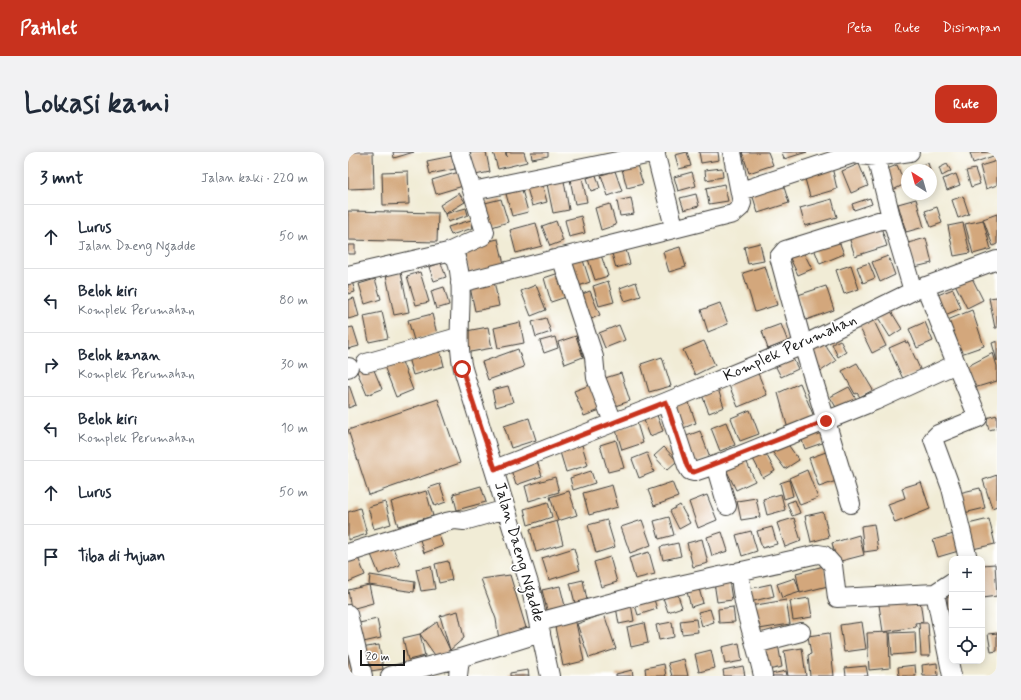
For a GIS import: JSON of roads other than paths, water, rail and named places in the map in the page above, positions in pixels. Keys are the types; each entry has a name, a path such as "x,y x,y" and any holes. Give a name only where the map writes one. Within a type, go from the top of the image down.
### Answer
{"street":[{"path":"348,275 448,252 481,238 484,234 473,192 460,152"},
{"path":"460,283 733,214 740,208 742,203 732,152"},
{"path":"741,192 853,153 876,157 910,152"},
{"path":"473,192 656,153 674,228"},
{"path":"876,157 891,217 919,289 956,364 978,418 938,434 933,439 951,488 967,556"},
{"path":"851,504 803,345 780,255 785,250 891,217"},
{"name":"Jalan Daeng Ngadde","path":"448,252 456,258 459,268 460,283 458,337 462,369 495,469 540,628 550,676"},
{"path":"561,257 594,357 596,378 613,422"},
{"name":"Komplek Perumahan","path":"495,469 666,402 803,345 919,289 997,260"},
{"path":"354,366 458,337"},
{"path":"666,402 688,469 690,471 699,471 826,421 956,364"},
{"path":"718,464 718,475 727,506"},
{"path":"348,553 446,522 455,520 464,521 506,509"},
{"path":"390,676 460,658 540,628 628,598 740,570 818,554 824,555 833,565 837,598 935,593 949,584"},
{"path":"740,570 749,625 763,676"},
{"path":"935,593 952,676"},
{"path":"349,619 363,676"},
{"path":"755,644 801,632"},
{"path":"458,676 460,658"}]}
